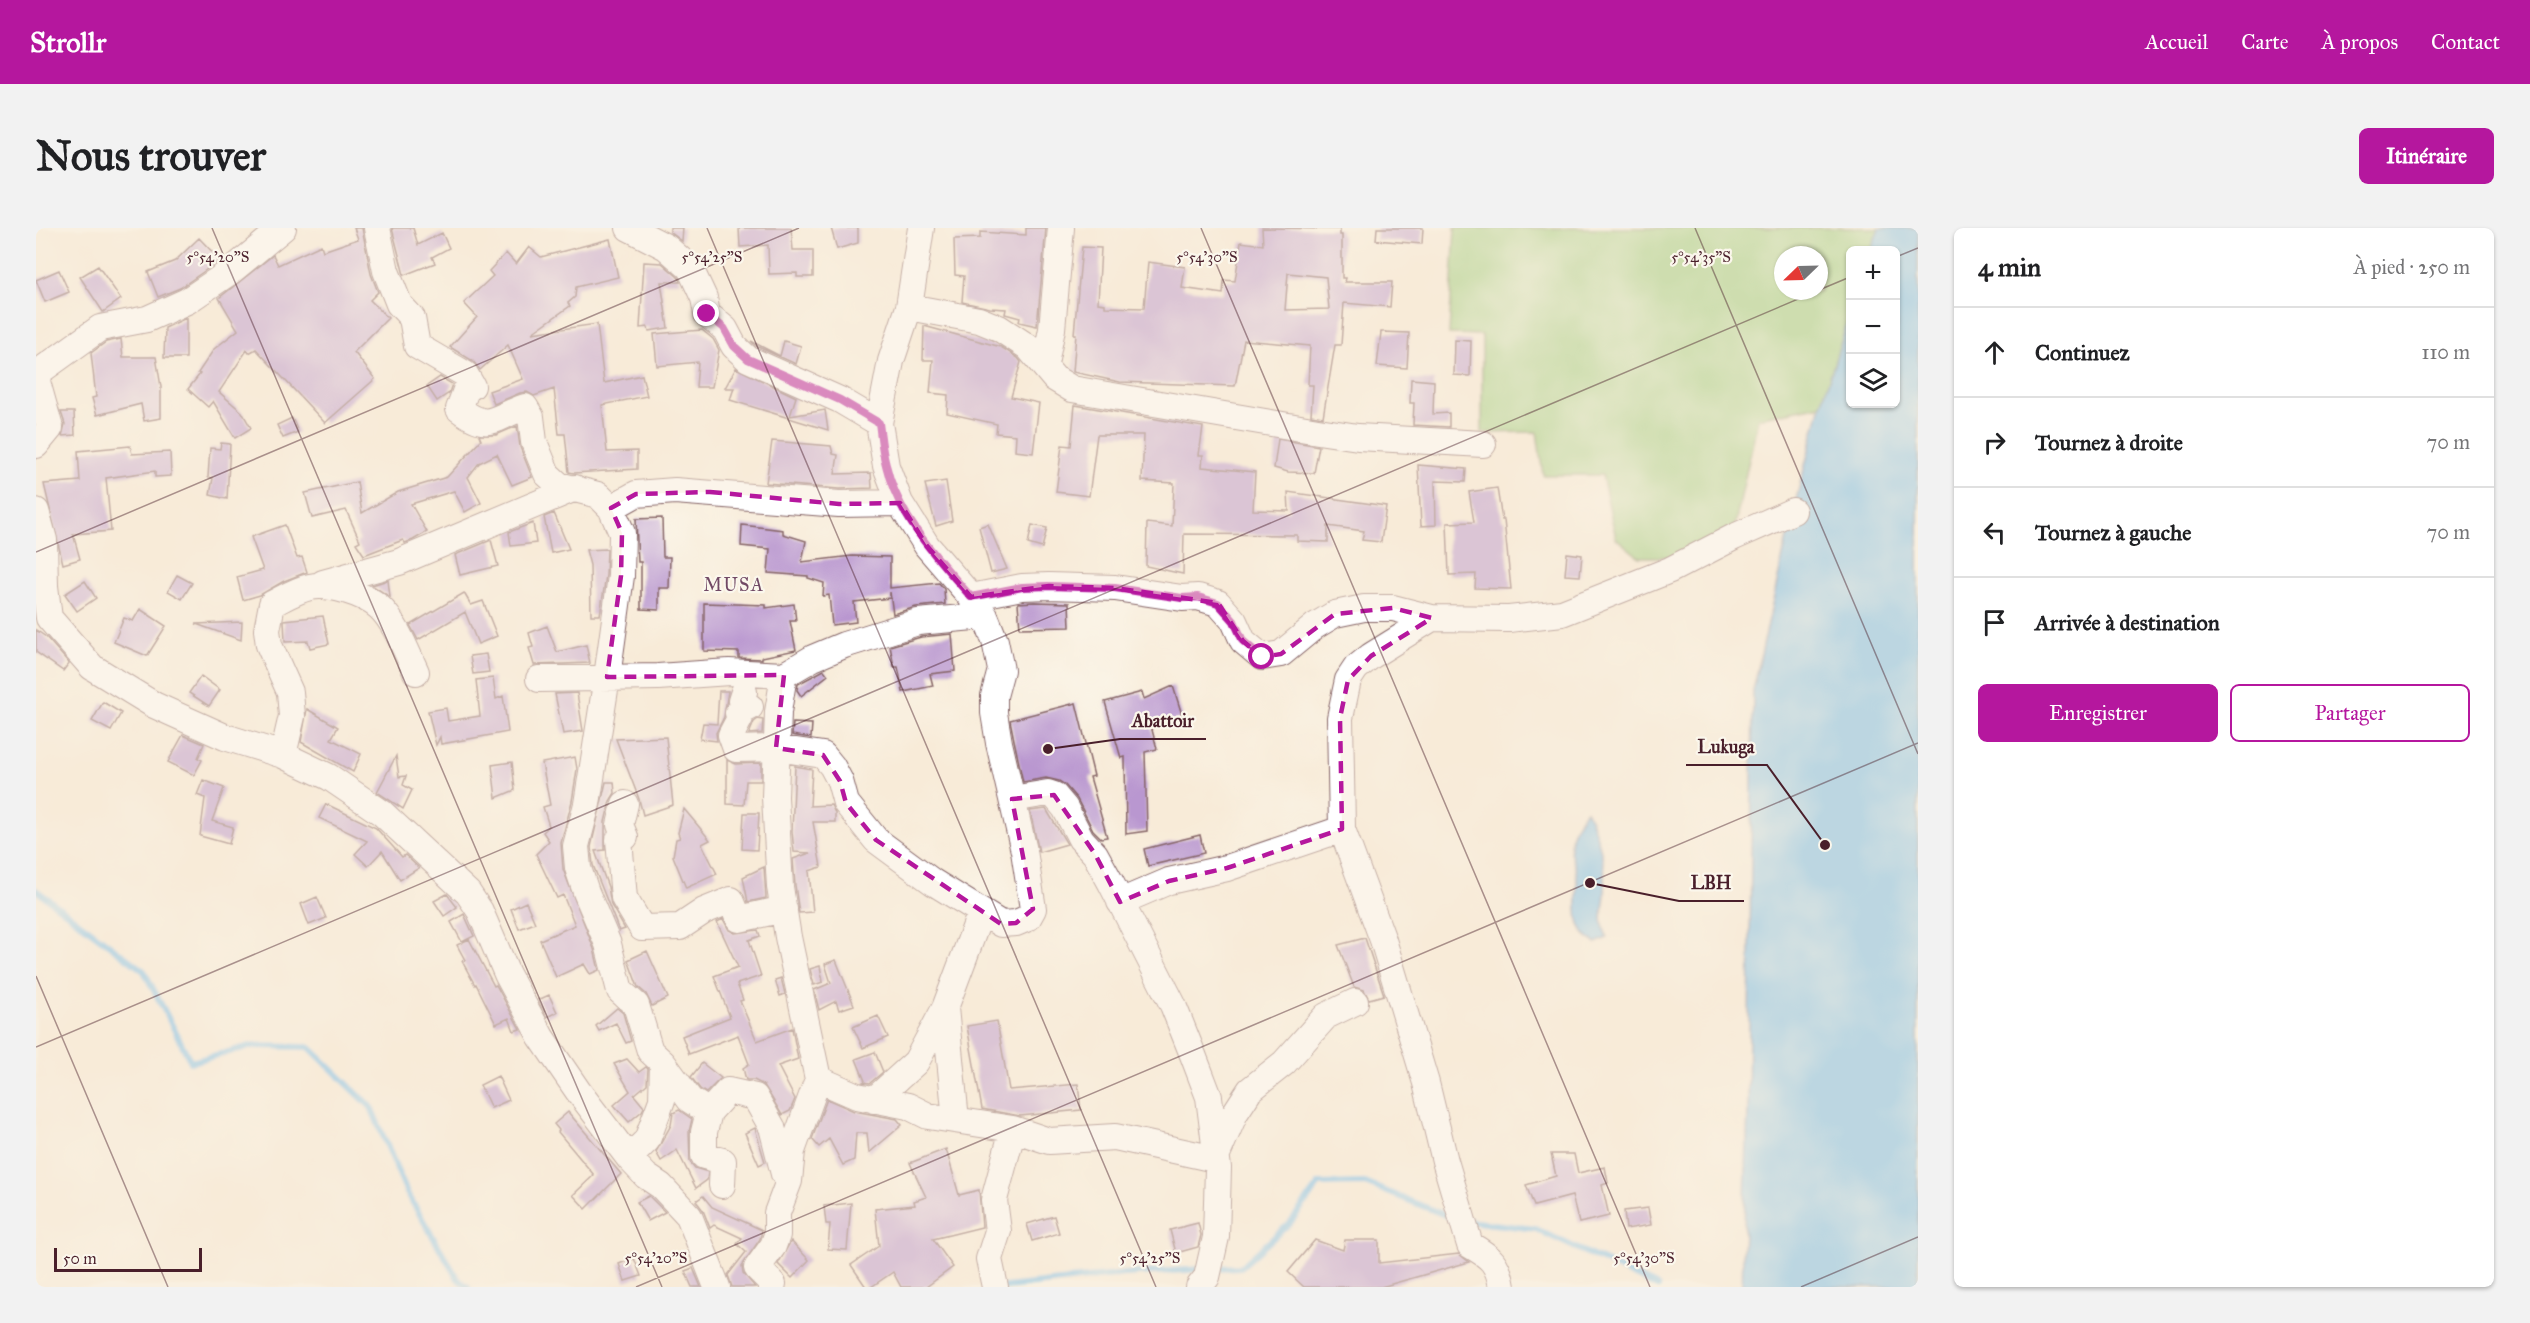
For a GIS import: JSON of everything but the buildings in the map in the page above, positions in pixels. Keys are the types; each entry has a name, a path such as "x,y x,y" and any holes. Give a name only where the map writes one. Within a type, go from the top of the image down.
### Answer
{"street":[{"path":"36,446 50,428 36,376 100,328 147,319 188,301 231,271 283,228"},
{"path":"377,228 386,271 399,304 412,318 417,346 465,374 472,386 465,390 459,409 476,422 490,422 525,407 531,417 534,442 547,474 559,485 598,495 611,508 622,533 621,576 607,677 587,804 576,846 578,868 608,944 620,991 636,1005 650,1051 663,1063 690,1100 709,1112"},
{"path":"629,228 666,247 690,268 704,298 707,314 724,328 734,346 748,359 840,400 879,423"},
{"path":"744,692 741,701 750,707 738,713 740,718 731,735 736,749 776,748 822,755 832,766 840,782 846,803 876,840 911,868 1001,924 1016,923 1028,918 1033,909 1024,851 994,713 994,696 1000,669 995,641 978,606 927,546 900,503 886,466 879,423 891,361 909,307 921,228"},
{"path":"1045,364 1052,329 1061,228"},
{"path":"909,307 979,320 999,328 1028,347 1045,364 1054,378 1072,389 1318,432 1358,437 1483,444"},
{"path":"283,755 292,716 290,692 269,645 267,630 272,604 311,586 399,562 575,488"},
{"path":"611,508 636,494 675,491 839,504 900,503"},
{"path":"36,511 44,540 45,586 49,618 92,667 165,710 225,737 283,755 329,777 382,813 468,893 480,911 507,974 541,1037 578,1091 629,1158 646,1176 661,1186 688,1216 717,1287"},
{"path":"539,679 658,678 729,672 784,675 813,658 844,645 978,606 1022,587 1048,586 1115,588 1182,598 1198,597 1218,603 1234,621 1243,641 1262,657 1281,654 1315,626 1335,614 1364,608 1393,608 1432,618 1509,619 1562,613 1670,570 1734,537 1793,511"},
{"path":"311,586 349,590 380,608 398,634 416,672"},
{"path":"1432,618 1371,656 1356,668 1348,680 1340,718 1342,829 1383,940 1426,1083 1445,1161 1470,1245 1487,1255 1499,1269 1502,1287"},
{"path":"771,1287 773,1284 757,1268 773,1246 777,1234 777,1213 787,1189 792,1151 818,1079 783,909 776,838 776,748 778,712 784,675"},
{"path":"1012,799 1048,793 1054,795 1065,808 1081,839 1095,854 1173,1005 1201,1076 1209,1097 1215,1159 1218,1168 1216,1237 1207,1276 1199,1287"},
{"path":"625,804 620,825 625,837 619,840 624,898 642,928 680,927 704,911 731,900 739,919 783,909"},
{"path":"1120,902 1169,881 1227,868 1342,829"},
{"path":"874,1100 916,1062 945,1008 981,912"},
{"path":"1215,1159 1235,1113 1250,1090 1284,1063 1326,1016 1355,1002"},
{"path":"945,1008 956,1120"},
{"path":"629,1158 647,1140 662,1100 663,1063"},
{"path":"818,1079 857,1096 908,1106 928,1116 1013,1129 1049,1141 1115,1137 1215,1159"},
{"path":"722,1185 723,1161 704,1156 704,1132 709,1112 728,1091 755,1097 772,1127 782,1158 787,1189"},
{"path":"995,1287 989,1259 998,1231 994,1200 1013,1129"}],"highlighted area":[{"path":"710,492 839,504 900,503 927,546 971,597 1049,586 1115,588 1218,603 1243,641 1262,657 1281,654 1335,614 1393,608 1432,618 1371,656 1348,680 1340,718 1342,829 1227,868 1169,881 1120,902 1095,854 1054,795 1012,799 1033,909 1016,923 1001,924 876,840 846,803 840,781 823,755 776,748 784,675 607,677 621,576 622,533 611,508 636,494"}],"green space":[{"path":"1455,228 1879,228 1872,246 1846,246 1846,327 1821,405 1758,418 1734,529 1687,557 1639,557 1616,538 1602,475 1543,475 1537,432 1482,433 1482,335 1449,334"}],"water":[{"path":"1879,228 1918,228 1918,1287 1742,1287 1748,1110 1753,691 1793,511 1821,405 1846,327 1846,408 1900,408 1900,246 1872,246"},
{"path":"1586,810 1598,840 1605,872 1602,918 1607,938 1596,943 1587,937 1578,921 1576,871 1570,851 1573,833"}],"waterway":[{"path":"36,890 144,971 191,1062 251,1046 309,1047 371,1107 407,1193 458,1279 468,1287"},
{"path":"1215,1268 1241,1267 1290,1223 1319,1184 1365,1183 1455,1219"},
{"path":"1468,1221 1536,1229 1658,1287"},
{"path":"1005,1287 1125,1274 1202,1269"}],"place":[{"name":"Abattoir","path":"1048,749"},
{"name":"Lukuga","path":"1825,845"},
{"name":"LBH","path":"1590,883"}],"district":[{"name":"MUSA","path":"734,585"}],"route":[{"path":"707,314 724,328 734,346 748,359 789,380 840,400 879,423 886,466 900,503 927,546 971,597 1022,587 1048,586 1115,588 1182,598 1198,597 1218,603 1234,621 1243,641 1262,657"}]}
